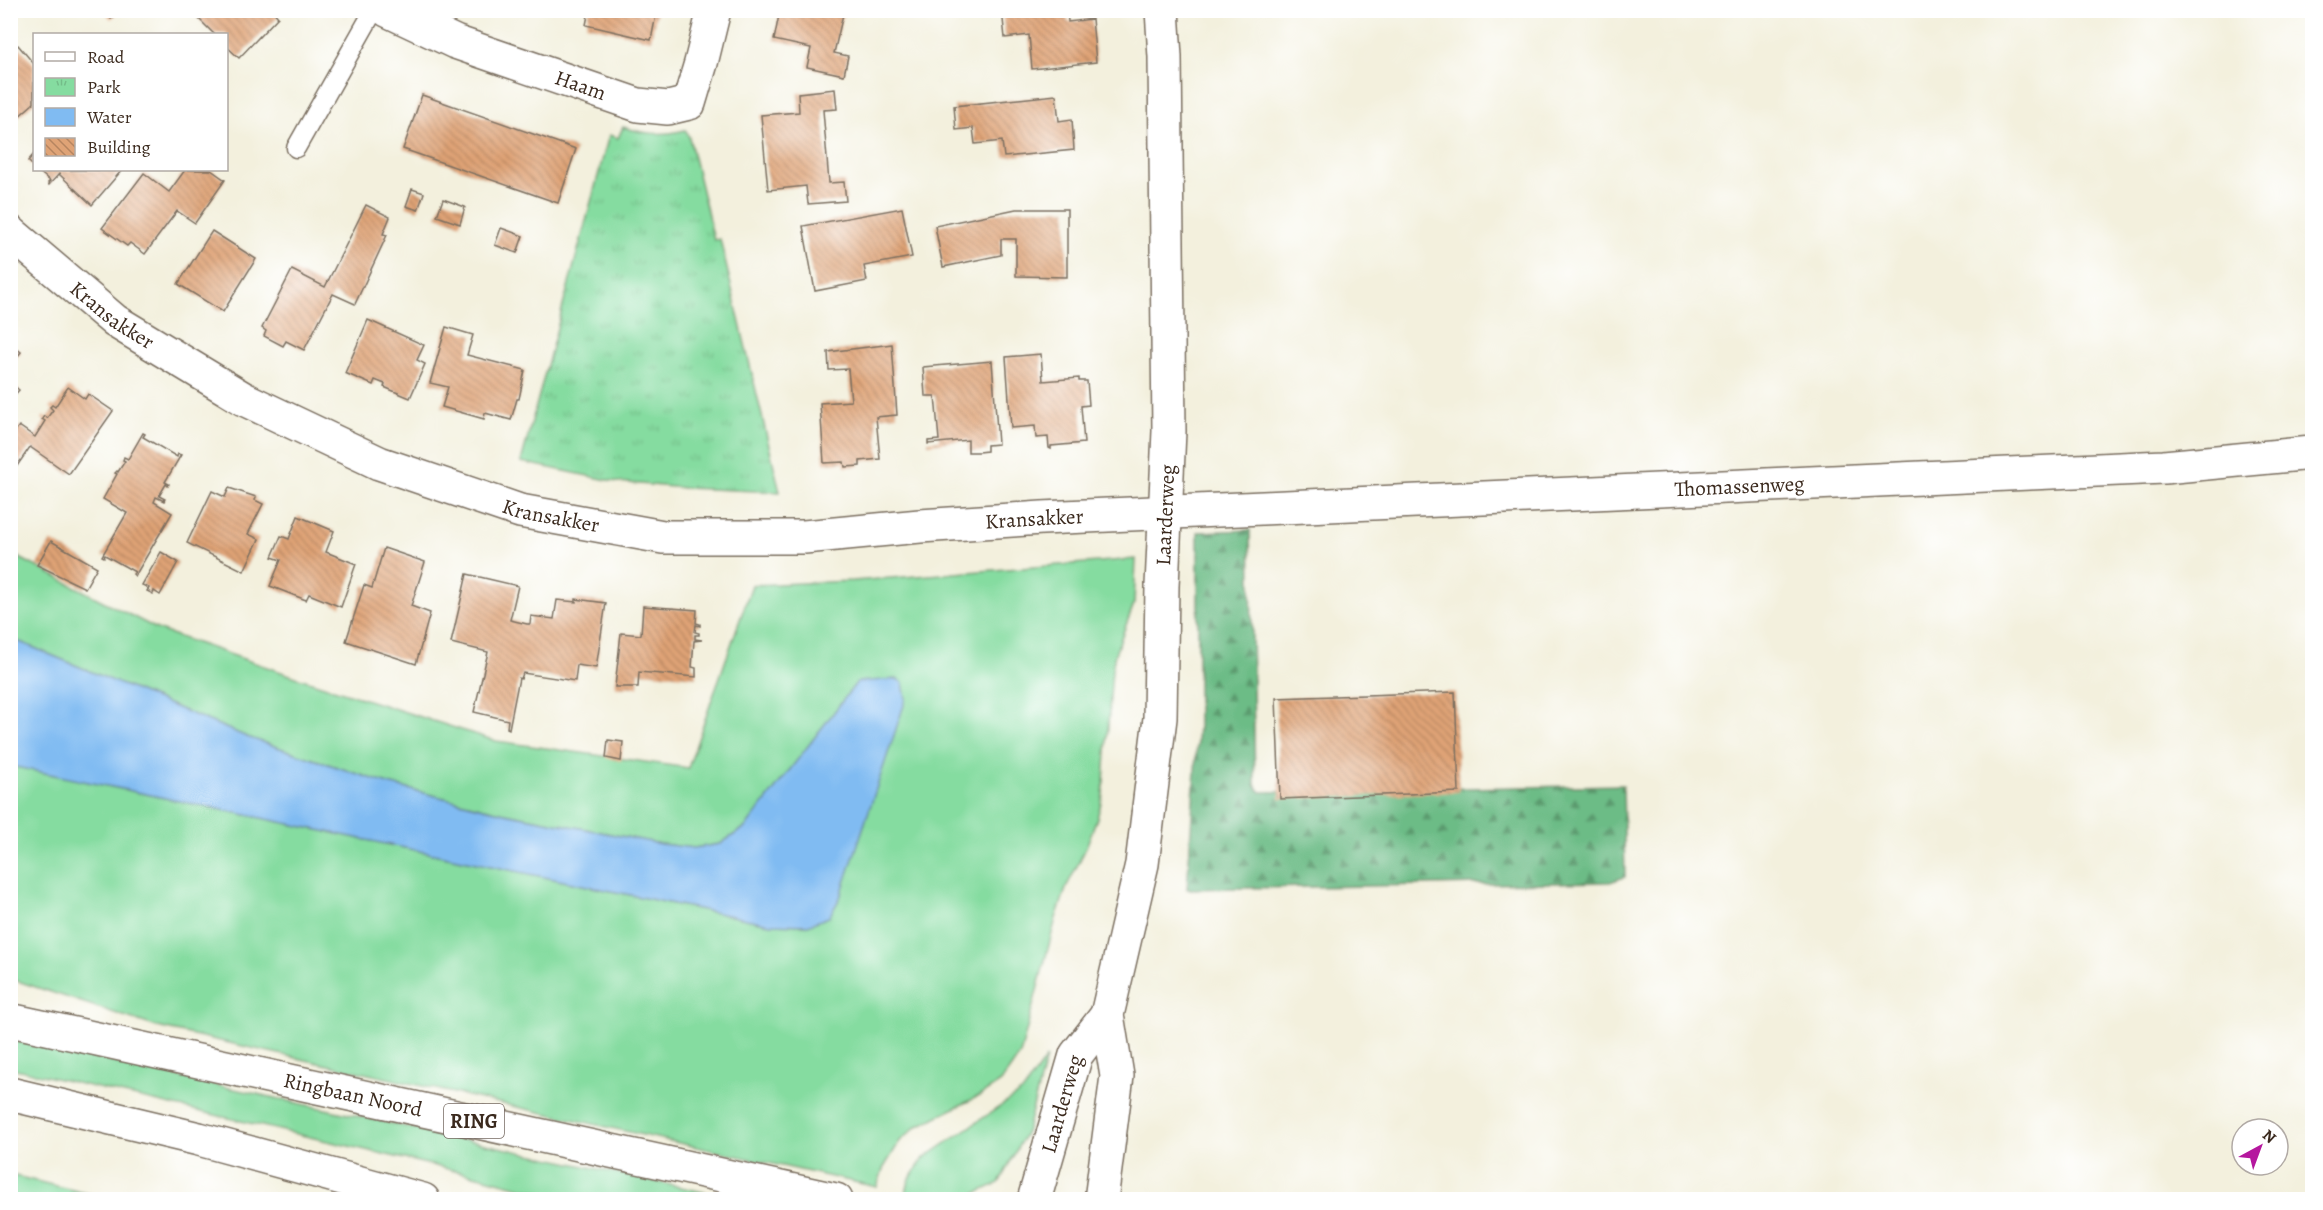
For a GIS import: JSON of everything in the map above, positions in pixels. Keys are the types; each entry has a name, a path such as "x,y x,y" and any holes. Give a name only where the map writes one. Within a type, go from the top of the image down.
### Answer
{"street":[{"name":"Haam","path":"387,10 466,46 638,105 668,108 689,103 714,10"},
{"name":"Laarderweg","path":"1101,1200 1117,1076 1107,1015 1142,864 1160,718 1162,586 1169,431 1166,57 1162,10"},
{"name":"Kransakker","path":"10,232 116,321 244,399 379,464 520,511 663,537 804,537 931,525 1166,513"},
{"name":"Thomassenweg","path":"1166,513 2164,467 2313,453"},
{"name":"Laarderweg","path":"1034,1200 1077,1055 1107,1015"},
{"name":"Ringbaan Noord","path":"10,1020 836,1200"},
{"path":"10,1094 199,1139 423,1200"}],"lane":[{"path":"296,148 374,10"}],"green space":[{"path":"623,127 654,133 685,130 689,137 714,240 720,239 780,492 684,488 617,482 521,462 609,135 618,138"},
{"path":"1250,530 1255,785 1261,792 1623,785 1625,877 1610,882 1187,889 1198,725 1198,532"},
{"path":"10,553 159,630 496,741 688,768 752,585 853,581 1136,559 1134,604 1115,654 1112,670 1103,795 1085,850 1067,886 1056,918 1020,1055 1001,1082 981,1095 916,1127 900,1141 883,1169 877,1187 157,1027 11,979 11,766 770,924 808,925 858,682 746,827 720,844 694,848 661,844 500,812 388,784 247,737 11,640"},
{"path":"11,1040 735,1199 565,1199 474,1175 11,1068"},
{"path":"1046,1058 1027,1130 999,1183 972,1195 951,1199 905,1198 909,1180 923,1159 1024,1090"},
{"path":"11,1175 110,1199 11,1199"}],"water":[{"path":"11,640 247,737 388,784 500,812 661,844 694,848 720,844 746,827 857,682 897,679 903,683 906,699 840,898 829,917 808,925 770,924 11,766"}],"building":[{"path":"104,10 121,10 111,19"},
{"path":"190,10 272,10 278,17 239,58 228,48 228,33 213,33"},
{"path":"589,10 657,10 651,40 586,25"},
{"path":"780,10 844,10 834,53 848,56 844,75 807,67 811,48 774,40"},
{"path":"1002,10 1067,10 1068,22 1092,19 1096,62 1032,69 1029,35 1005,38"},
{"path":"18,45 33,63 33,104 10,124 10,52"},
{"path":"835,89 837,109 823,110 829,183 844,182 846,201 808,204 806,186 768,190 761,115 799,112 798,93"},
{"path":"422,95 576,149 558,203 403,149"},
{"path":"1056,95 1059,121 1072,119 1074,150 1004,157 1002,141 975,144 973,128 956,130 954,106"},
{"path":"33,155 33,166 28,161"},
{"path":"38,171 121,171 92,205 59,174 49,185 50,181"},
{"path":"184,171 212,171 225,180 195,223 177,211 145,254 130,243 127,246 102,228 144,173 169,192"},
{"path":"412,189 424,193 418,210 406,206"},
{"path":"443,199 465,207 460,224 437,216"},
{"path":"366,205 390,217 383,234 387,235 355,304 333,294 304,350 286,341 283,346 264,336 266,331 262,328 292,270 325,287"},
{"path":"902,208 912,257 864,266 867,281 815,291 803,226"},
{"path":"1016,209 1067,209 1067,277 1016,276 1016,239 1001,239 1001,255 943,267 935,226"},
{"path":"501,228 523,236 517,253 495,245"},
{"path":"212,231 256,259 223,312 178,284"},
{"path":"368,320 424,345 417,360 425,364 410,398 384,387 385,384 375,380 373,385 345,373"},
{"path":"446,327 473,335 467,355 525,370 519,399 517,399 511,420 485,413 484,419 442,407 448,387 430,383"},
{"path":"10,343 21,352 10,365"},
{"path":"892,344 897,415 876,417 880,459 860,461 860,466 845,467 844,462 824,463 820,403 851,401 848,369 829,370 828,352"},
{"path":"1041,354 1043,381 1079,378 1079,381 1087,381 1089,405 1081,406 1084,443 1051,446 1051,449 1048,437 1036,438 1035,426 1011,428 1006,357"},
{"path":"992,361 998,444 987,445 987,451 968,452 968,440 928,444 928,441 939,440 935,396 925,396 923,367"},
{"path":"10,382 19,390 10,400"},
{"path":"68,387 85,399 88,394 113,411 69,474 30,447 15,469 10,465 10,438 19,426 35,437 45,421 42,419 44,416 47,418 53,410 50,407 52,405 55,407"},
{"path":"143,433 145,434 143,437 177,457 178,454 181,455 165,482 169,484 168,486 166,484 159,496 165,499 164,501 156,497 154,502 172,513 135,576 133,574 135,572 105,555 102,556 127,513 103,499 117,474 115,473 125,461 124,457 128,459"},
{"path":"229,488 256,497 255,500 263,504 248,534 259,539 244,571 187,543 212,491 225,497"},
{"path":"298,516 334,531 326,552 356,564 341,607 309,594 306,600 270,586 281,560 272,557 281,536 289,539"},
{"path":"51,541 97,567 85,588 37,565"},
{"path":"384,548 425,562 411,606 430,613 416,664 346,641 364,585 372,588"},
{"path":"161,552 178,562 160,595 154,591 153,594 147,591 149,588 142,585"},
{"path":"467,574 518,586 510,620 527,624 530,624 531,616 554,619 557,600 576,602 576,599 606,603 596,668 577,665 575,681 523,673 521,679 519,678 509,729 507,728 508,720 474,712 488,652 451,643"},
{"path":"643,606 697,610 696,623 700,626 696,625 695,632 699,635 695,635 695,639 702,640 694,641 692,667 696,668 696,677 639,672 638,687 615,687 621,633 641,635"},
{"path":"1455,692 1459,792 1280,799 1276,698"},
{"path":"608,740 623,742 621,761 606,758"}]}
